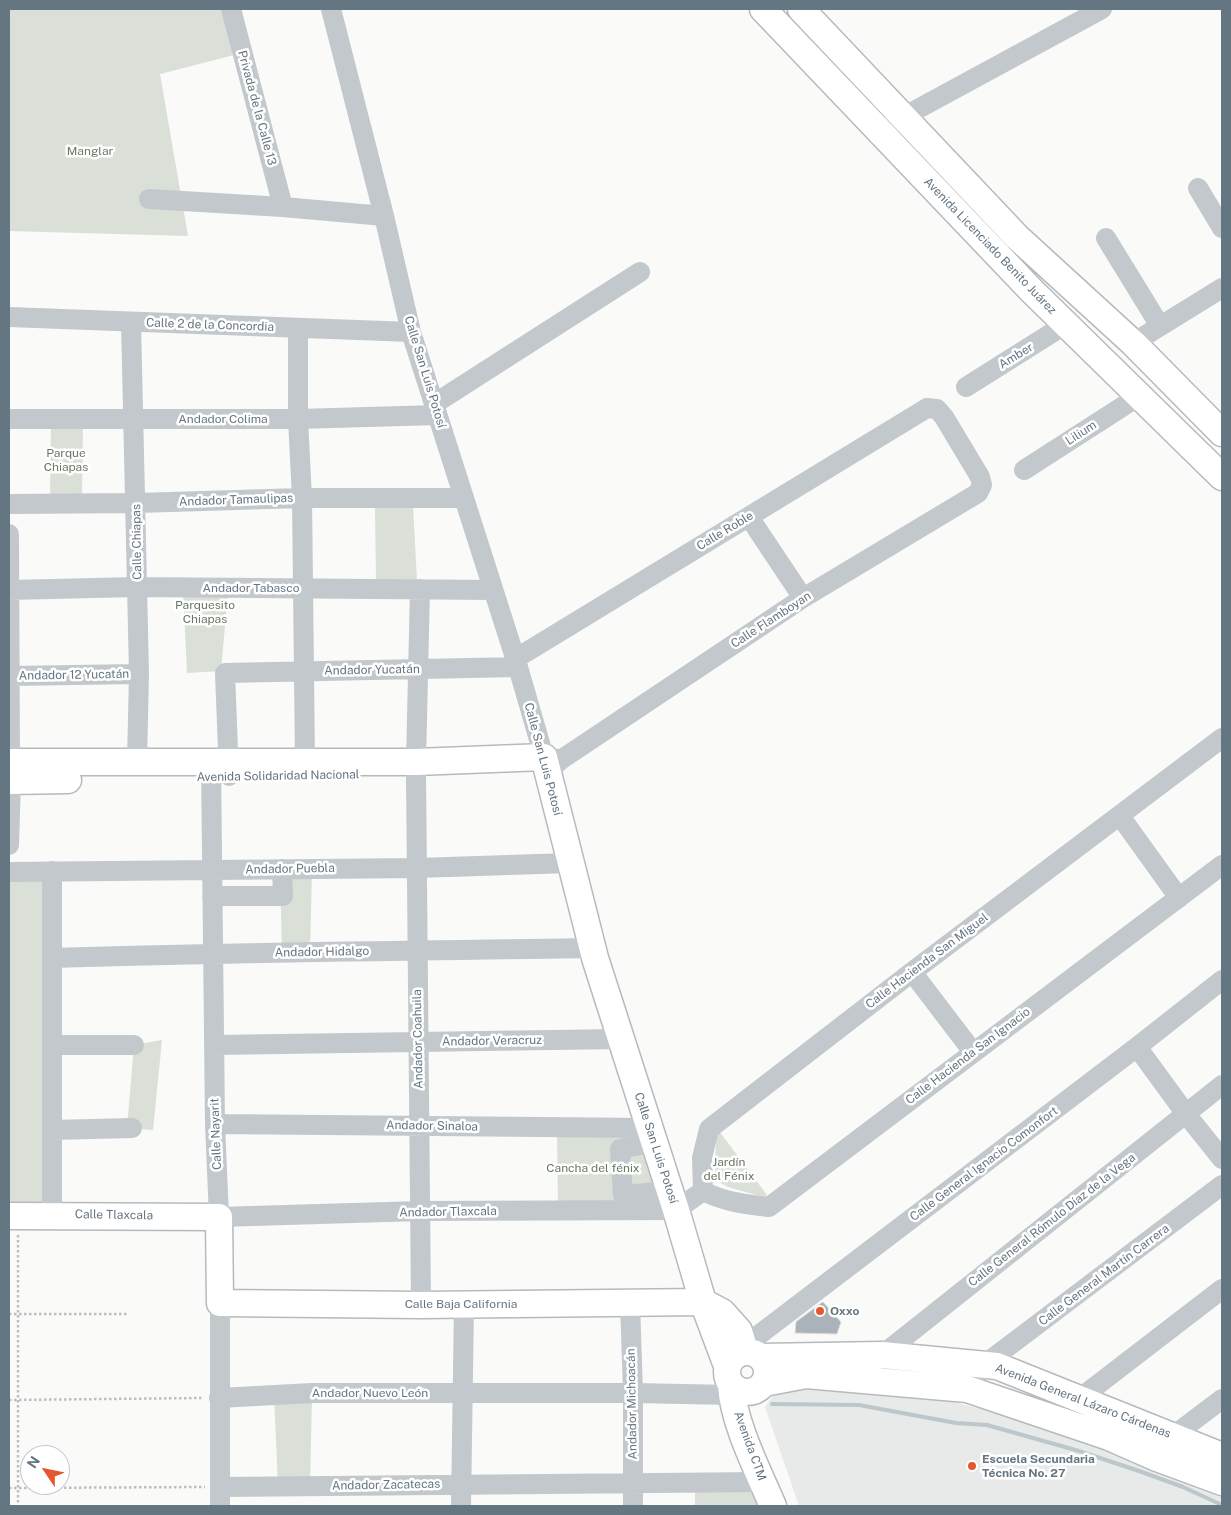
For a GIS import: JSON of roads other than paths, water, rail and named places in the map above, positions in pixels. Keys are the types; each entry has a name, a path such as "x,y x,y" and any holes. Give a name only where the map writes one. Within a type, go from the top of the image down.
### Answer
{"main road":[{"name":"Avenida Licenciado Benito Juárez","path":"764,9 1032,291 1222,477"},
{"path":"801,9 1018,237 1219,424"},
{"name":"Avenida Solidaridad Nacional","path":"10,771 137,762 220,769 305,762 416,768"},
{"name":"Avenida Solidaridad Nacional","path":"10,771 416,768 551,763"},
{"name":"Calle San Luis Potosí","path":"551,763 570,863 592,948 620,1039 704,1302 745,1372"},
{"name":"Calle Tlaxcala","path":"13,1215 219,1216"},
{"name":"Calle Nayarit","path":"219,1216 220,1303"},
{"name":"Calle Baja California","path":"220,1303 421,1305 704,1302"},
{"name":"Avenida General Lázaro Cárdenas","path":"745,1372 882,1355 997,1366 1222,1456"},
{"name":"Avenida General Lázaro Cárdenas","path":"745,1372 806,1374 967,1389 1109,1437 1157,1458 1222,1482"},
{"name":"Avenida CTM","path":"745,1372 742,1429 772,1506"},
{"name":"Avenida CTM","path":"745,1372 758,1428 788,1506"}],"street":[{"name":"Privada de la Calle 13","path":"231,9 283,206"},
{"name":"Calle San Luis Potosí","path":"331,9 384,216 411,332 493,590 551,763"},
{"path":"880,132 903,117 1102,9"},
{"path":"1198,188 1222,228"},
{"path":"149,199 283,206 384,216"},
{"path":"1106,238 1160,326"},
{"path":"435,409 640,272"},
{"path":"1133,343 1222,288"},
{"name":"Calle 2 de la Concordia","path":"9,317 411,332"},
{"name":"Calle Chiapas","path":"131,322 137,503 139,674 137,762"},
{"name":"Amber","path":"966,387 1066,324"},
{"path":"298,328 305,762"},
{"name":"Lilium","path":"1024,470 1139,396"},
{"name":"Calle Roble","path":"517,663 927,408 937,409"},
{"name":"Andador Colima","path":"9,420 298,419 435,409"},
{"name":"Calle Flamboyan","path":"551,763 803,598 978,493 982,485 980,476 937,409"},
{"path":"1186,441 1219,424"},
{"name":"Andador Tamaulipas","path":"9,504 137,503 302,498 464,498"},
{"path":"749,517 803,598"},
{"path":"9,534 9,845"},
{"name":"Andador Tabasco","path":"9,590 137,587 493,590"},
{"name":"Andador Coahuila","path":"420,589 416,768 421,1305"},
{"name":"Andador Yucatán","path":"226,673 419,670 517,663"},
{"name":"Calle Nayarit","path":"219,1216 215,1124 212,871 226,673"},
{"name":"Andador 12 Yucatán","path":"9,676 139,674"},
{"name":"Calle Hacienda San Miguel","path":"703,1191 702,1158 709,1129 912,972 1222,738"},
{"path":"1120,816 1178,898"},
{"name":"Andador Puebla","path":"9,872 417,868 570,863"},
{"name":"Calle Hacienda San Ignacio","path":"703,1191 735,1203 768,1207 1222,865"},
{"path":"212,896 284,896 282,869"},
{"path":"52,871 52,1215"},
{"name":"Andador Hidalgo","path":"52,958 213,953 592,948"},
{"path":"912,972 973,1052"},
{"name":"Calle General Ignacio Comonfort","path":"745,1372 755,1340 760,1334 1222,980"},
{"name":"Andador Veracruz","path":"214,1045 620,1039"},
{"path":"52,1045 134,1045"},
{"path":"1137,1047 1222,1159"},
{"name":"Calle General Rómulo Díaz de la Vega","path":"882,1355 1222,1086"},
{"name":"Andador Sinaloa","path":"215,1124 420,1126 651,1135"},
{"path":"52,1130 132,1128"},
{"path":"651,1135 620,1149 623,1195 673,1201 703,1191"},
{"name":"Calle General Martín Carrera","path":"967,1389 985,1364 1222,1185"},
{"name":"Andador Tlaxcala","path":"219,1216 420,1211 673,1201"},
{"path":"1079,1399 1222,1289"},
{"name":"Andador Michoacán","path":"630,1302 633,1393 633,1506"},
{"name":"Calle Nayarit","path":"220,1303 218,1398 220,1496"},
{"path":"461,1506 464,1304"},
{"name":"Andador Nuevo León","path":"218,1398 274,1396 312,1392 463,1394 633,1393 745,1372"},
{"path":"1157,1458 1173,1436 1222,1400"},
{"name":"Andador Zacatecas","path":"220,1496 461,1484 763,1482"}],"waterway":[{"path":"772,1404 859,1405 956,1423 987,1425 1079,1451 1139,1471 1183,1487 1222,1505"}],"place":[{"name":"Oxxo","path":"820,1311"},
{"name":"Escuela Secundaria Técnica No. 27","path":"972,1466"}],"park label":[{"name":"Manglar","path":"90,151"},
{"name":"Parque Chiapas","path":"66,460"},
{"name":"Parquesito Chiapas","path":"205,612"},
{"name":"Cancha del fénix","path":"593,1168"},
{"name":"Jardín del Fénix","path":"729,1169"}]}
